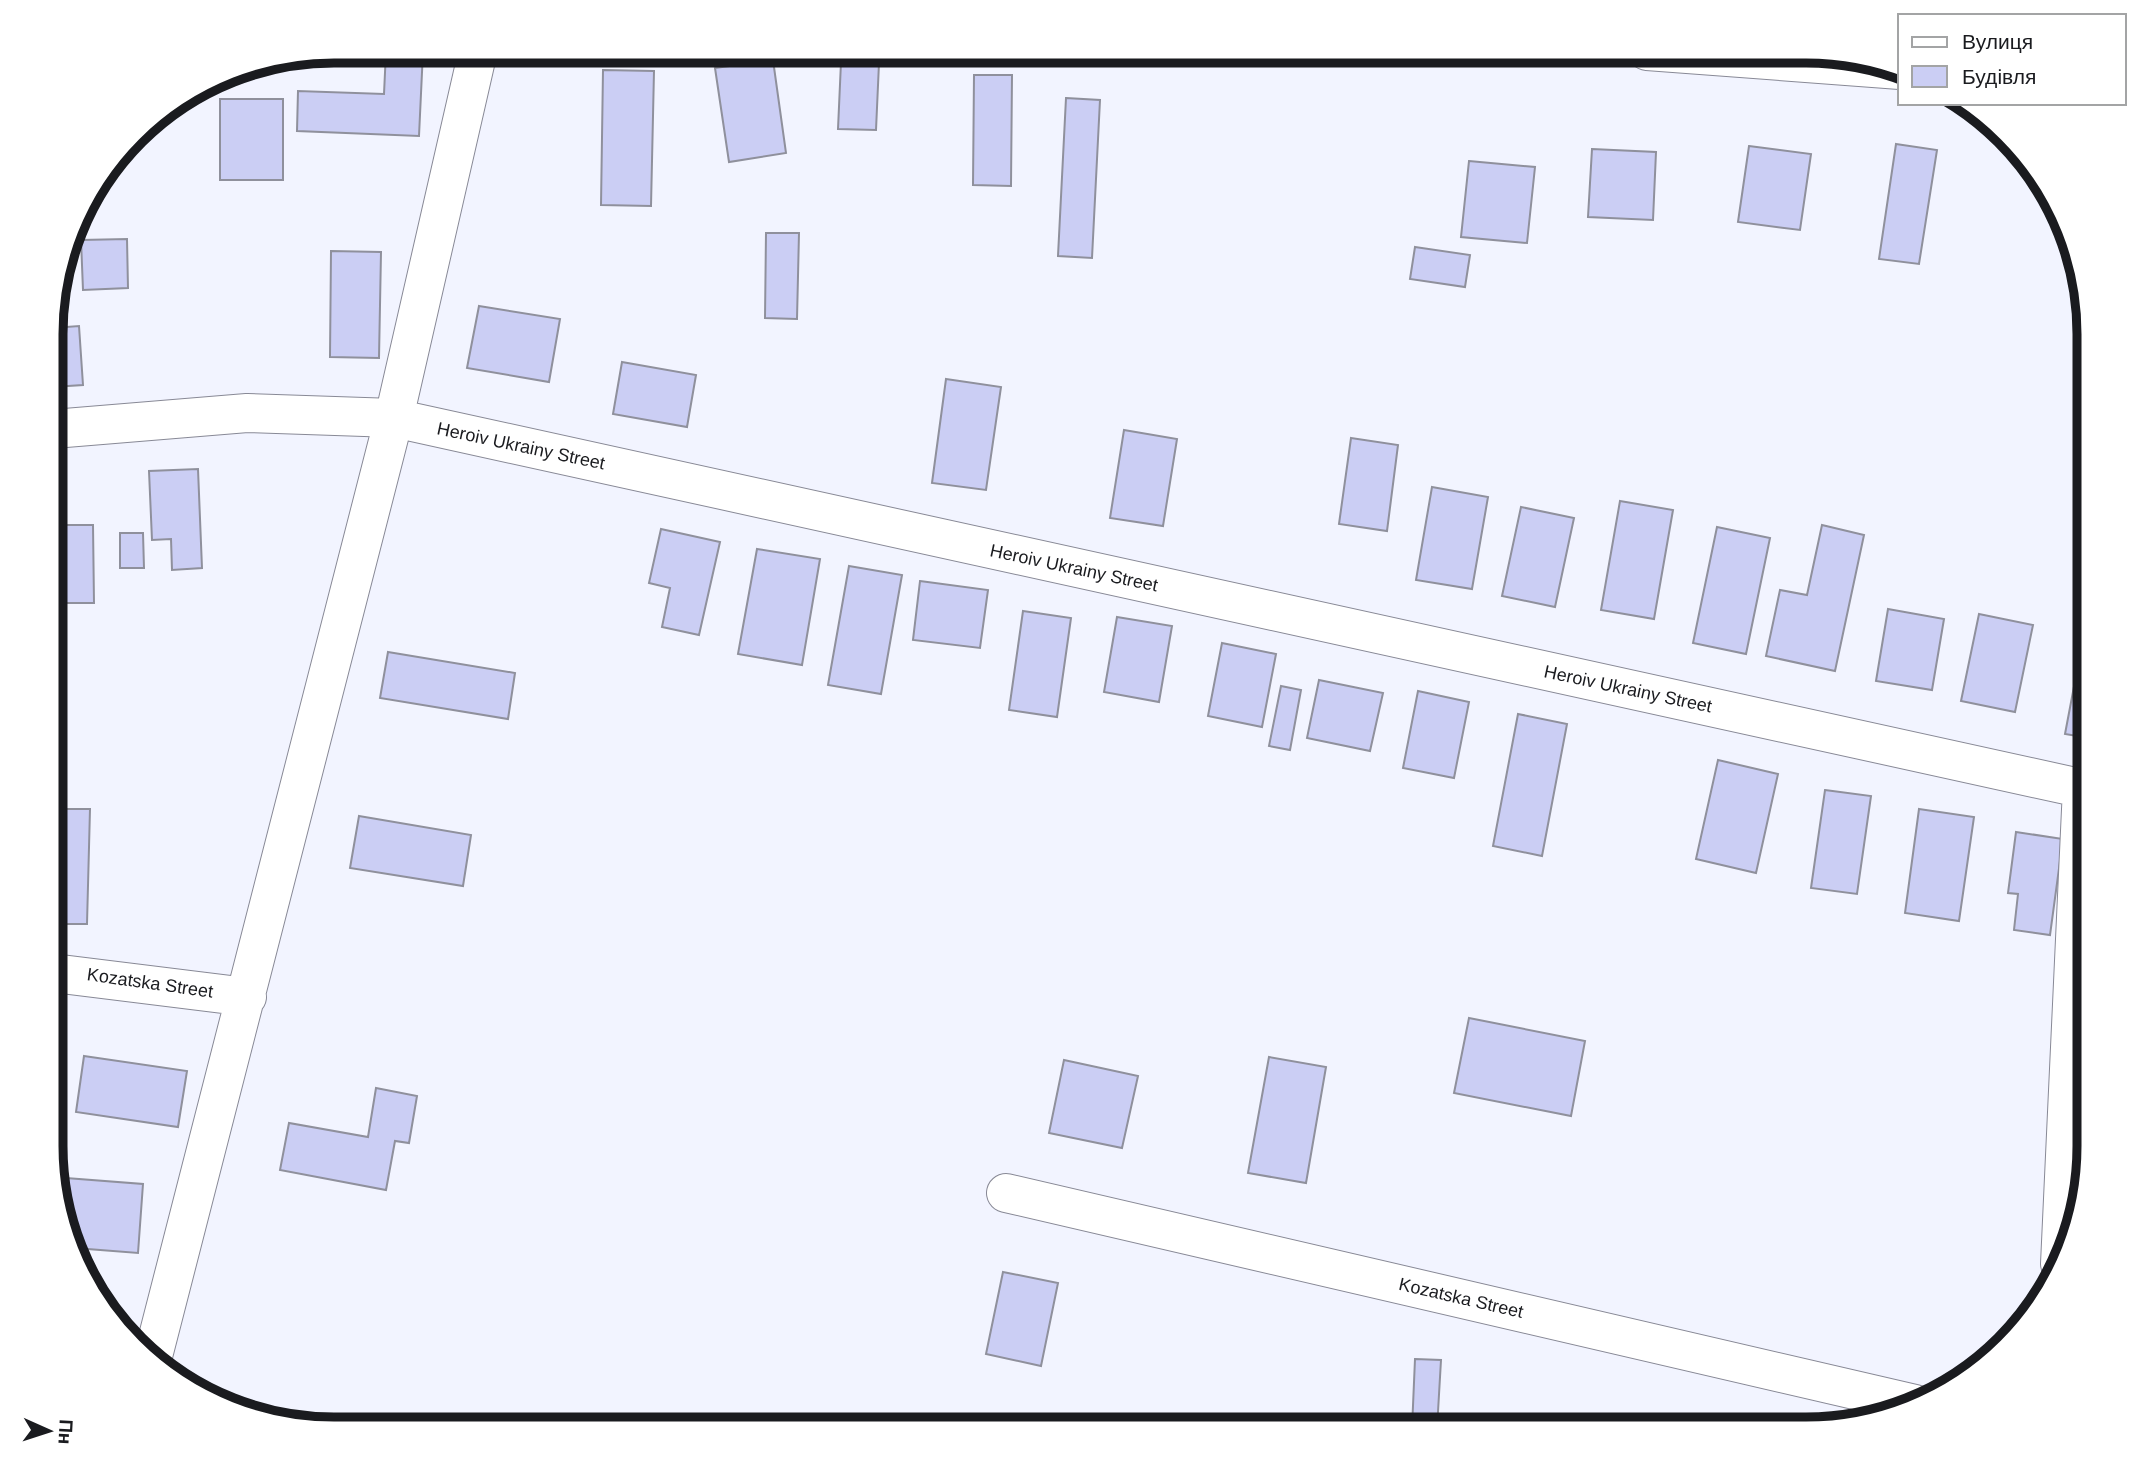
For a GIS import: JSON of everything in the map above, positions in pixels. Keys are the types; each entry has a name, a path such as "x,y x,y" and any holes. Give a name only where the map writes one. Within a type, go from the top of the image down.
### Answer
{"street":[{"path":"155,1350 394,418 475,63"},
{"path":"1809,63 1848,66"},
{"name":"Heroiv Ukrainy Street","path":"63,428 247,413 394,418 2077,787"},
{"path":"2061,1237 2077,941"},
{"name":"Kozatska Street","path":"63,973 247,997"},
{"name":"Kozatska Street","path":"1006,1193 1899,1400"}],"building":[{"path":"385,63 422,63 419,136 297,131 298,91 384,94"},
{"path":"773,63 786,153 729,162 715,68"},
{"path":"841,63 879,63 876,130 838,129"},
{"path":"603,70 654,71 651,206 601,205"},
{"path":"974,75 1012,75 1011,186 973,185"},
{"path":"1066,98 1100,100 1092,258 1058,256"},
{"path":"220,99 283,99 283,180 220,180"},
{"path":"1896,144 1937,150 1919,264 1879,259"},
{"path":"1749,146 1811,154 1800,230 1738,222"},
{"path":"1592,149 1656,152 1653,220 1588,217"},
{"path":"1469,161 1535,167 1527,243 1461,237"},
{"path":"766,233 799,233 797,319 765,318"},
{"path":"127,239 128,288 83,290 81,240"},
{"path":"1415,247 1470,255 1465,287 1410,279"},
{"path":"331,251 381,252 379,358 330,357"},
{"path":"479,306 560,319 549,382 467,368"},
{"path":"79,326 83,385 63,386 63,327"},
{"path":"622,362 696,375 687,427 613,414"},
{"path":"946,379 1001,387 986,490 932,483"},
{"path":"1124,430 1177,439 1163,526 1110,518"},
{"path":"1351,438 1398,445 1387,531 1339,524"},
{"path":"198,469 202,568 172,570 171,539 152,540 149,471"},
{"path":"1432,487 1488,497 1472,589 1416,580"},
{"path":"1620,501 1673,510 1654,619 1601,610"},
{"path":"1521,507 1574,518 1555,607 1502,596"},
{"path":"63,525 93,525 94,603 63,603"},
{"path":"1822,525 1864,535 1835,671 1766,656 1780,590 1807,595"},
{"path":"1717,527 1770,538 1746,654 1693,643"},
{"path":"661,529 720,542 699,635 662,627 670,588 649,583"},
{"path":"120,533 143,533 144,568 120,568"},
{"path":"757,549 820,559 802,665 738,654"},
{"path":"849,566 902,575 881,694 828,685"},
{"path":"920,581 988,590 980,648 913,640"},
{"path":"1888,609 1944,619 1932,690 1876,681"},
{"path":"1023,611 1071,618 1057,717 1009,710"},
{"path":"1979,614 2033,625 2015,712 1961,701"},
{"path":"1117,617 1172,626 1159,702 1104,692"},
{"path":"1222,643 1276,654 1262,727 1208,716"},
{"path":"388,652 515,673 508,719 380,698"},
{"path":"2077,671 2077,736 2065,734"},
{"path":"1319,680 1383,693 1370,751 1307,738"},
{"path":"1281,686 1301,690 1290,750 1269,746"},
{"path":"1418,691 1469,702 1454,778 1403,768"},
{"path":"1518,714 1567,724 1542,856 1493,846"},
{"path":"1718,760 1778,774 1756,873 1696,859"},
{"path":"1825,790 1871,796 1857,894 1811,888"},
{"path":"63,809 90,809 87,924 63,924"},
{"path":"1919,809 1974,817 1959,921 1905,913"},
{"path":"359,816 471,835 463,886 350,868"},
{"path":"2016,832 2063,839 2050,935 2014,930 2018,894 2008,893"},
{"path":"1469,1018 1585,1041 1571,1116 1454,1093"},
{"path":"84,1056 187,1071 178,1127 76,1112"},
{"path":"1269,1057 1326,1067 1306,1183 1248,1173"},
{"path":"1064,1060 1138,1076 1122,1148 1049,1133"},
{"path":"376,1088 417,1096 409,1143 395,1141 386,1190 280,1170 289,1123 368,1137"},
{"path":"65,1178 143,1184 138,1253 83,1249 72,1216"},
{"path":"1003,1272 1058,1283 1041,1366 986,1354"},
{"path":"1415,1359 1441,1360 1438,1417 1413,1417"}]}
